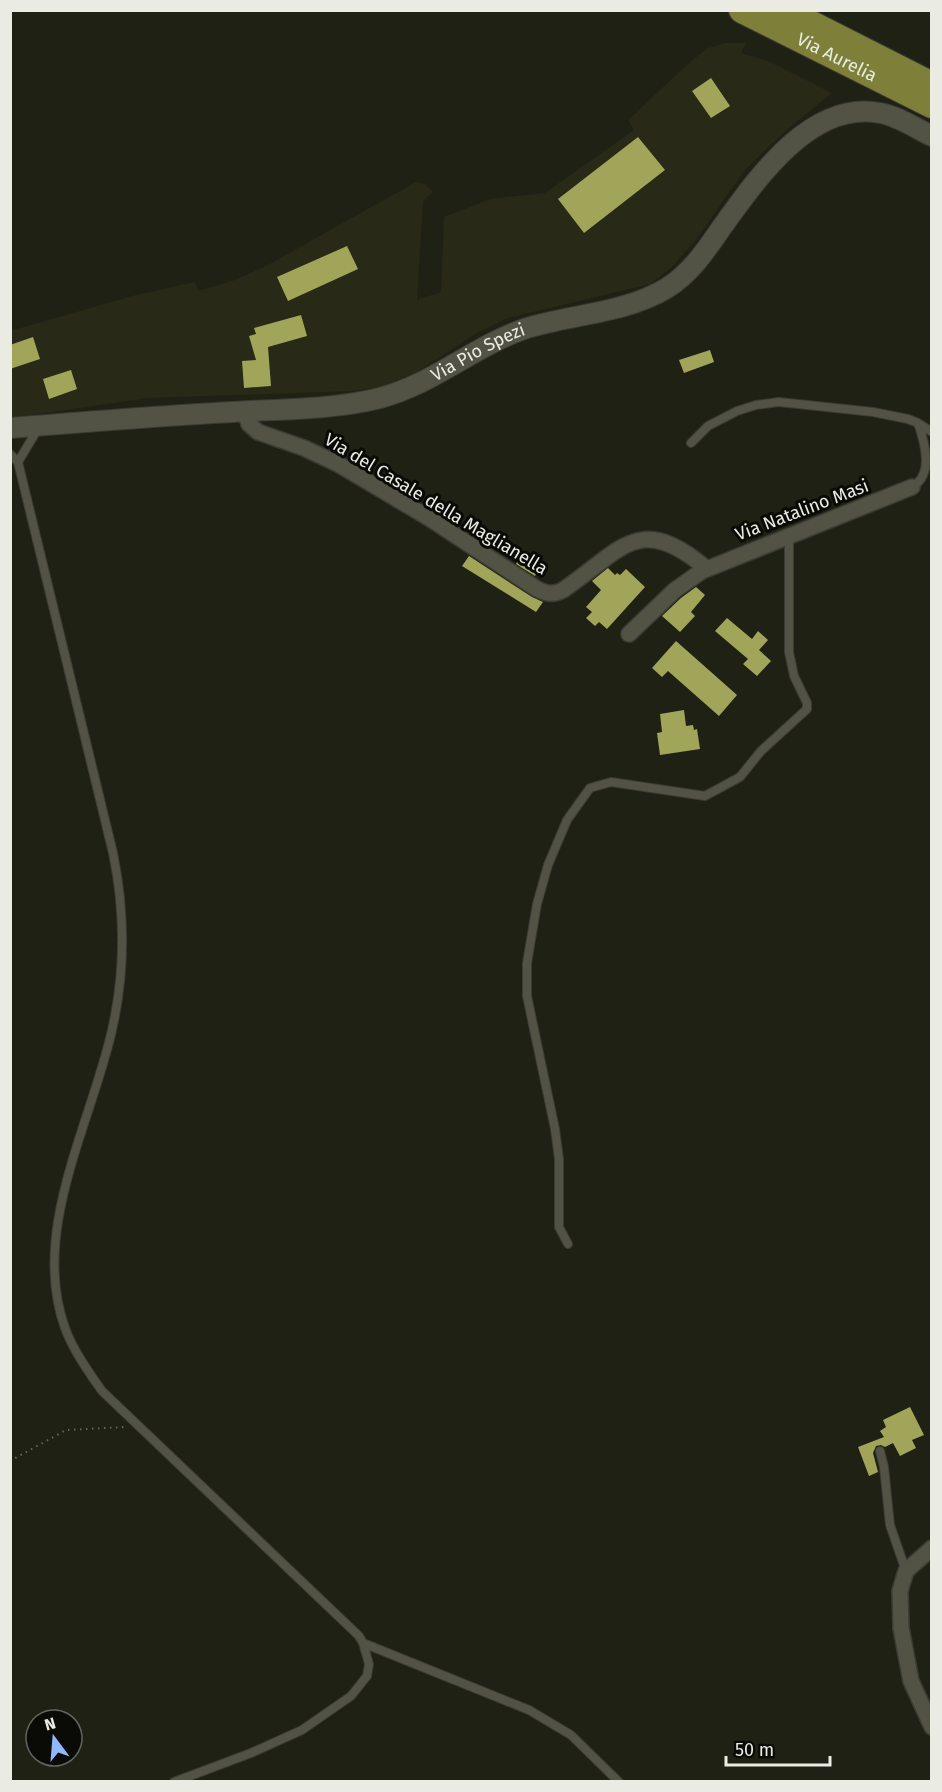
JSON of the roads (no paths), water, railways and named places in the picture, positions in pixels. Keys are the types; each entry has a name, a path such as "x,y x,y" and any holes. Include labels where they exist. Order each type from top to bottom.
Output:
{"highway":[{"name":"Via Aurelia","path":"742,10 932,105"},
{"name":"Via Aurelia","path":"784,10 932,85"},
{"path":"828,33 932,74"}],"street":[{"name":"Via Aurelia","path":"870,111 892,116 932,136"},
{"name":"Via Pio Spezi","path":"10,428 332,406 382,397 428,380 473,352 510,334 550,322 618,307 657,294 676,282 691,268 759,178 792,143 823,122 853,112 870,111"},
{"name":"Via del Casale della Maglianella","path":"245,411 249,424 258,432 304,448 338,464 429,518 537,589 552,594 563,590 622,547 641,539 658,539 668,542 707,569"},
{"name":"Via Natalino Masi","path":"629,634 675,590 707,569 912,487"},
{"path":"932,1548 906,1571 900,1591 901,1628 910,1681 932,1727"}],"lane":[{"path":"691,443 708,426 738,411 779,402 908,418 932,432"},
{"path":"912,487 923,478 926,467 918,423"},
{"path":"18,462 40,426"},
{"path":"10,454 18,462 113,854 122,922 120,988 112,1029 100,1079 70,1171 57,1229 55,1286 59,1307 66,1330 81,1360 102,1390 138,1427 359,1636 369,1664 367,1676 351,1696 302,1730 251,1753 174,1782"},
{"path":"568,1244 559,1227 559,1159 555,1129 527,996 527,963 537,904 548,865 567,820 590,788 611,782 705,796 740,777 761,752 807,709 804,693 794,676 789,652 789,537"},
{"path":"879,1451 884,1467 890,1526 906,1571"},
{"path":"363,1643 529,1710 571,1736 619,1782"}]}
